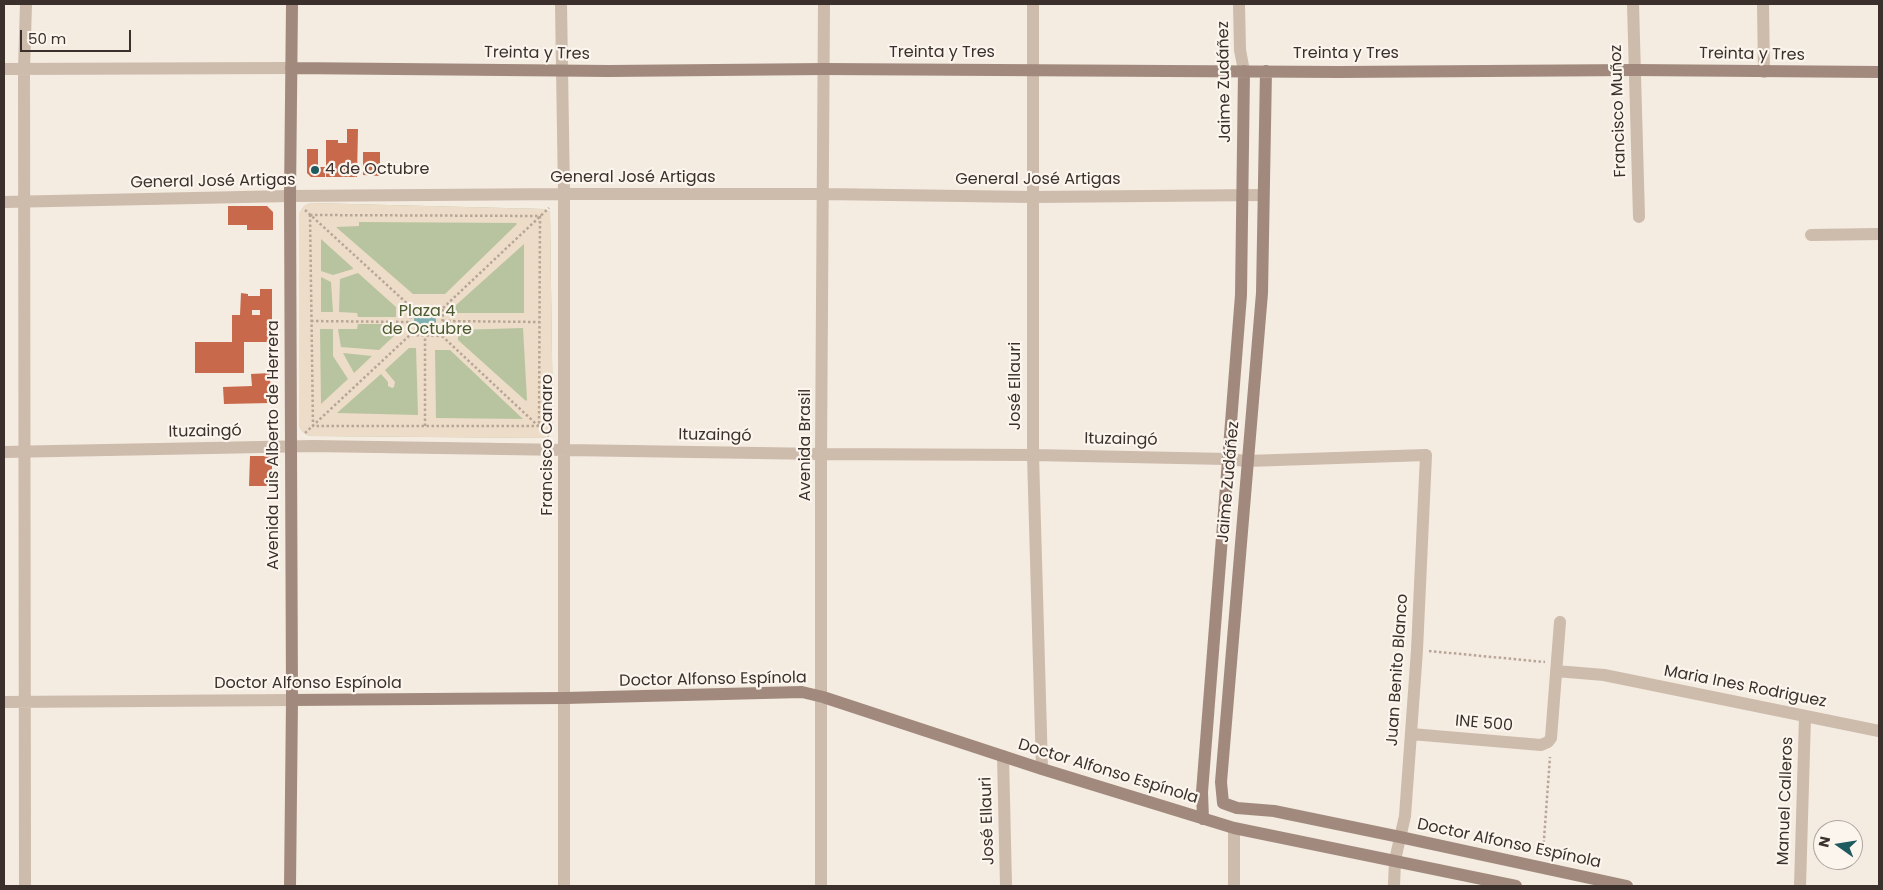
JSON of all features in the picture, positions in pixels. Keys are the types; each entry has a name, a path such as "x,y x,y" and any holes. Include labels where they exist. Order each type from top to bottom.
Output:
{"street":[{"path":"25,886 24,70 26,4"},
{"name":"Avenida Luis Alberto de Herrera","path":"290,886 292,700 290,196 292,4"},
{"name":"Francisco Canaro","path":"561,4 564,194 564,886"},
{"name":"Avenida Brasil","path":"821,886 824,4"},
{"name":"José Ellauri","path":"1033,4 1033,454 1042,769"},
{"name":"Jaime Zudáñez","path":"1203,818 1203,782 1241,295 1244,71 1240,50 1239,4"},
{"name":"Francisco Muñoz","path":"1633,4 1639,218"},
{"path":"1763,4 1764,72"},
{"name":"Treinta y Tres","path":"4,70 291,68 1879,72"},
{"name":"Jaime Zudáñez","path":"1223,803 1221,782 1262,293 1262,195 1266,71"},
{"name":"General José Artigas","path":"4,202 290,196 564,194 824,194 1032,197 1262,195"},
{"path":"1811,235 1879,234"},
{"name":"Ituzaingó","path":"4,452 291,446 821,454 1033,454 1247,461 1426,455"},
{"name":"Juan Benito Blanco","path":"1394,886 1395,860 1405,816 1417,650 1426,455"},
{"path":"1551,738 1560,622"},
{"name":"Maria Ines Rodriguez","path":"1557,667 1879,731"},
{"name":"Doctor Alfonso Espínola","path":"4,702 565,698 802,692 823,696 1042,769 1234,828 1516,886"},
{"name":"Manuel Calleros","path":"1800,886 1805,717"},
{"name":"INE 500","path":"1411,734 1541,745 1548,742 1551,738"},
{"name":"José Ellauri","path":"1003,756 1006,886"},
{"path":"1203,818 1223,803 1237,808 1234,828 1234,886"},
{"name":"Doctor Alfonso Espínola","path":"1237,808 1274,811 1627,886"}],"path":[{"path":"290,196 411,307 443,308 564,194"},
{"path":"310,215 540,216"},
{"path":"310,215 313,426"},
{"path":"539,426 540,216"},
{"path":"291,446 410,335 411,307"},
{"path":"442,336 443,308"},
{"path":"312,321 410,322"},
{"path":"443,321 539,322"},
{"path":"410,335 442,336 564,450"},
{"path":"425,336 425,426"},
{"path":"313,426 539,426"},
{"path":"1417,650 1557,667"},
{"path":"1542,867 1551,738"}],"green space":[{"name":"Plaza 4 de Octubre","path":"311,203 544,209 550,212 553,428 548,437 312,436 302,431 299,425 299,214 304,206"}],"shaded area":[{"path":"311,203 544,209 550,212 553,428 548,437 312,436 302,431 299,425 299,214 304,206","holes":["359,222 517,224 445,294 413,294 336,227 359,226","321,239 353,268 333,275 321,271","524,244 524,313 455,313 455,306","358,273 396,307 396,317 358,317 357,313 339,312 340,279","321,277 331,282 333,312 321,312","358,324 395,324 396,334 379,350 341,347 338,329 357,329","523,328 527,400 458,340 458,330","320,329 333,329 333,356 348,379 321,404","409,348 416,348 418,415 337,413 381,374 388,382 388,386 394,387 395,382 385,370","435,350 450,350 523,419 436,418","343,353 372,356 354,373"]}],"water":[{"path":"425,310 433,313 436,321 433,329 425,332 417,329 414,321 417,313"}],"building":[{"path":"347,129 358,129 357,177 326,177 326,140 338,140 338,143 347,143"},
{"path":"307,149 318,149 318,167 325,167 325,177 311,177 307,173"},
{"path":"363,152 380,152 380,176 363,175"},
{"path":"228,206 267,206 273,212 273,230 247,230 247,225 228,225"},
{"path":"260,289 272,289 272,342 244,342 244,373 195,373 195,342 232,342 232,315 240,315 241,293 248,294 248,296 260,296","holes":["252,310 260,310 260,315 252,315"]},
{"path":"270,373 271,403 224,404 223,387 252,386 251,374"},
{"path":"250,456 272,456 272,486 249,486"}],"place":[{"name":"4 de Octubre","path":"315,170"}]}
